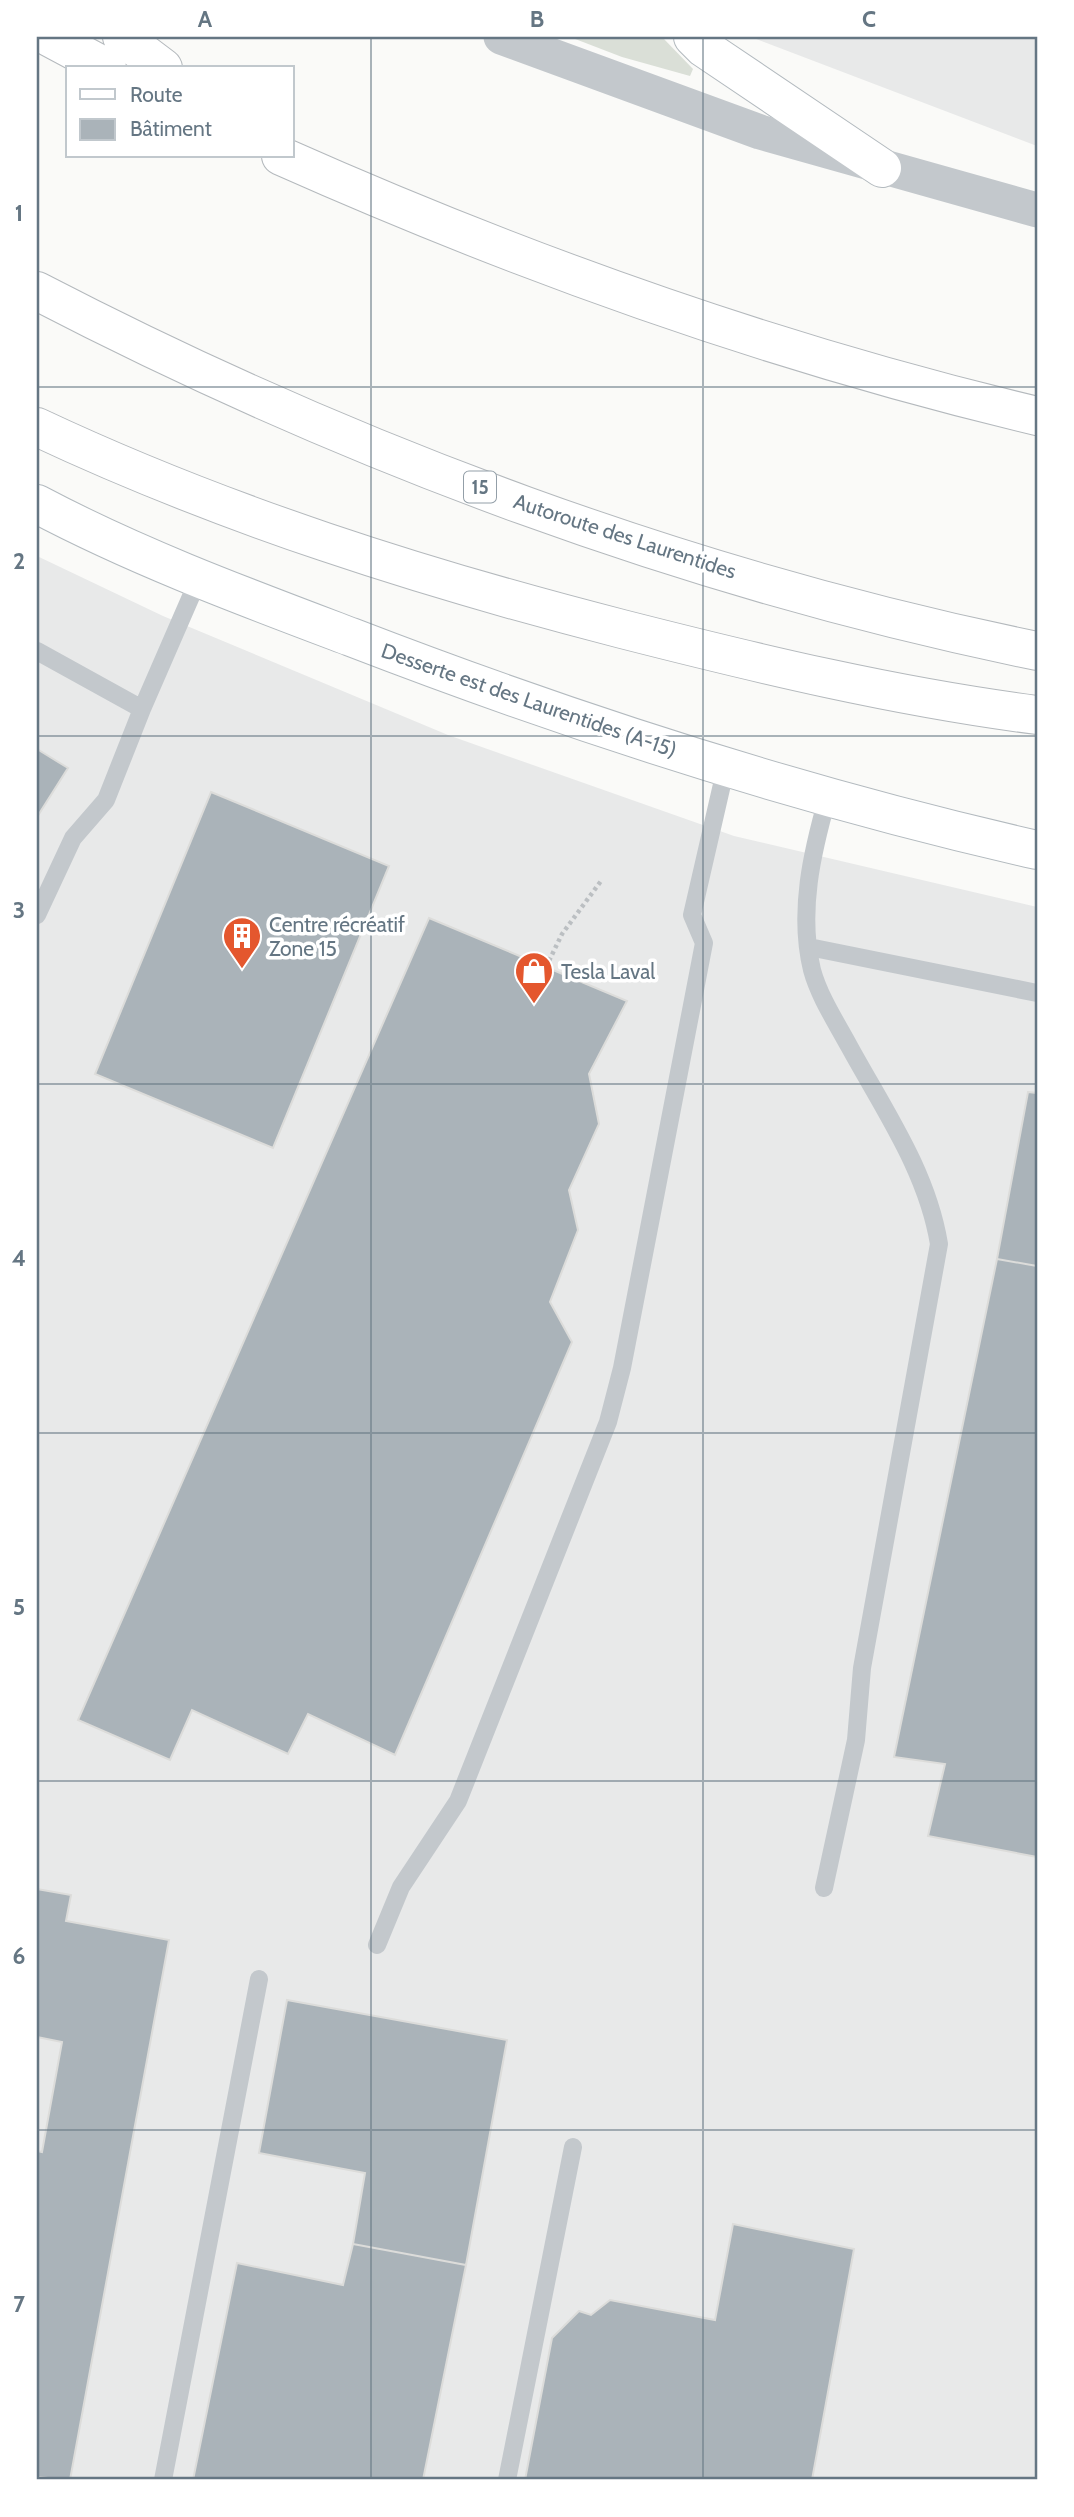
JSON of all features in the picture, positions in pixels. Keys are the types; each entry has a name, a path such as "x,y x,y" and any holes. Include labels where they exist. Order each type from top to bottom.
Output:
{"main road":[{"path":"48,37 103,66"},
{"path":"122,37 160,66"},
{"path":"693,37 704,48 882,169"},
{"path":"286,158 520,257 691,318 881,377 1037,416"},
{"name":"Autoroute des Laurentides","path":"37,291 242,391 499,495 690,559 870,611 1037,650"},
{"path":"37,318 397,455"},
{"path":"37,428 210,500 478,591 760,663 922,696 1037,715"},
{"name":"Desserte est des Laurentides (A-15)","path":"37,504 200,578 478,685 726,767 1037,850"}],"street":[{"path":"501,37 750,129 882,169 1037,210"}],"lane":[{"path":"37,915 74,838 106,800 142,709 200,578"},
{"path":"37,651 142,709"},
{"path":"377,1945 401,1887 458,1801 608,1422 622,1368 704,943 692,915 726,767"},
{"path":"824,1888 856,1740 862,1668 939,1244 923,1181 830,1011 812,971 806,901 814,848 828,796"},
{"path":"809,947 1037,993"},
{"path":"163,2480 259,1979"},
{"path":"507,2480 573,2147"}],"path":[{"path":"545,967 562,934 601,881"}],"shaded area":[{"path":"570,37 662,37 693,69 690,76 622,57"},
{"path":"751,37 1037,37 1037,146"},
{"path":"37,556 163,616 448,735 734,836 1037,907 1037,2480 37,2480"}],"building":[{"path":"37,749 68,768 37,817"},
{"name":"Centre récréatif Zone 15","path":"211,792 389,866 273,1148 95,1074"},
{"path":"429,918 627,1001 589,1074 599,1124 569,1190 578,1230 550,1302 572,1342 395,1755 308,1714 288,1754 192,1710 170,1760 78,1720"},
{"path":"1028,1092 1037,1093 1037,1266 997,1259"},
{"path":"997,1259 1037,1266 1037,1857 928,1836 945,1764 894,1757"},
{"path":"37,1889 71,1895 66,1921 169,1940 70,2480 37,2477 37,2151 42,2152 62,2042 37,2037"},
{"path":"287,2000 507,2040 466,2265 353,2244 365,2173 259,2153"},
{"path":"733,2224 854,2249 812,2480 525,2480 552,2338 579,2311 591,2315 610,2300 715,2320"},
{"path":"353,2244 466,2265 423,2480 193,2480 237,2263 343,2285"}],"place":[{"name":"Centre récréatif Zone 15","path":"242,970"},
{"name":"Tesla Laval","path":"534,1005"}]}
